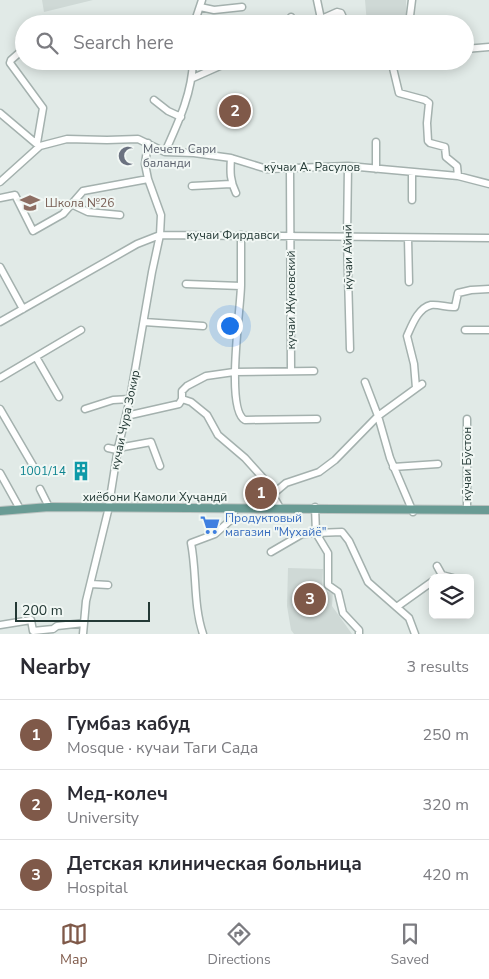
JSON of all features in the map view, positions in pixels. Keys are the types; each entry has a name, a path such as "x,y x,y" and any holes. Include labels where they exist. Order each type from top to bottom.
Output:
{"main road":[{"name":"хиёбони Камоли Хуҷандӣ","path":"0,512 49,507 234,512 315,509"},
{"name":"хиёбони Камоли Хуҷандӣ","path":"0,512 280,508 489,511"},
{"name":"хиёбони Камоли Хуҷандӣ","path":"412,511 467,509 489,511"}],"street":[{"path":"197,15 202,0"},
{"path":"317,0 320,15"},
{"path":"410,15 412,0"},
{"path":"200,7 214,10 242,7"},
{"path":"474,48 489,47"},
{"path":"15,56 10,60 10,63 15,70"},
{"path":"15,70 43,108 38,145"},
{"path":"0,182 38,145 67,139 138,139 165,152 181,116 193,78 193,70"},
{"path":"193,78 211,70"},
{"path":"393,70 398,93 425,100 429,103 428,141 445,147 446,156 457,166 458,176"},
{"path":"154,100 168,111 181,116"},
{"path":"0,113 38,145"},
{"path":"376,142 376,169"},
{"name":"кучаи Чура Зокир","path":"83,634 86,601 108,509 117,449 130,399 160,235 162,216 148,179 145,164 148,143"},
{"name":"кӯчаи А. Расулов","path":"165,152 194,153 231,158 267,169 290,170 348,166 458,176 489,184"},
{"path":"231,158 231,184 236,193"},
{"path":"327,167 331,159"},
{"name":"кӯчаи Айнӣ","path":"348,166 347,238 350,349"},
{"name":"кучаи Жуковский","path":"290,170 292,236 291,370"},
{"path":"412,172 412,200"},
{"path":"0,198 15,195 33,231 63,214 83,191 148,179"},
{"path":"192,186 231,184"},
{"path":"71,204 88,212 120,214"},
{"name":"кучаи Фирдавси","path":"0,322 137,244 160,235 489,238"},
{"path":"240,235 241,286 234,372 236,396 242,418 246,420 316,419"},
{"path":"408,238 409,282"},
{"path":"0,267 23,309"},
{"path":"186,284 241,286"},
{"path":"416,388 414,364 408,336 418,315 432,305 455,307 458,293 489,289"},
{"path":"144,322 203,326"},
{"path":"0,378 81,330"},
{"path":"465,330 489,330"},
{"path":"36,357 59,397"},
{"path":"126,416 178,404 182,398 182,392 197,380 206,376 234,372 314,370"},
{"path":"365,382 378,416 393,467 412,511"},
{"path":"273,494 286,483 319,472 335,460 378,416 422,384"},
{"path":"182,398 191,402 207,415 218,435 245,458 263,478 280,508"},
{"path":"85,409 113,400 130,399"},
{"path":"0,409 35,469"},
{"name":"кӯчаи Бӯстон","path":"467,419 467,509"},
{"path":"108,448 117,449 150,442 160,466"},
{"path":"393,467 438,464"},
{"path":"0,473 20,509"},
{"path":"40,489 49,507"},
{"path":"315,509 316,533 328,553 328,585 338,592 343,613 359,630 359,634"},
{"path":"203,634 197,609 193,571 194,559 191,543 215,534 233,518 234,512"},
{"path":"271,552 302,534 342,532 350,541 368,582 387,601 398,606 409,618 415,634"},
{"path":"437,566 439,574"},
{"path":"91,584 108,585"},
{"path":"398,606 429,584"},
{"path":"0,625 31,620 33,631 53,629 57,626 84,624"}],"shaded area":[{"path":"42,0 93,0 44,12"},
{"path":"365,0 406,0 406,15 366,15"},
{"path":"288,568 323,569 322,591 333,592 332,606 352,634 294,634 291,630 287,606"}],"place":[{"name":"Мед-колеч","path":"235,111"},
{"name":"Мечеть Сари баланди","path":"128,156"},
{"name":"Школа №26","path":"30,203"},
{"name":"1001/14","path":"81,471"},
{"name":"Гумбаз кабуд","path":"261,493"},
{"name":"Продуктовый магазин \"Мухайё\"","path":"210,525"},
{"name":"Детская клиническая больница","path":"310,599"}]}
